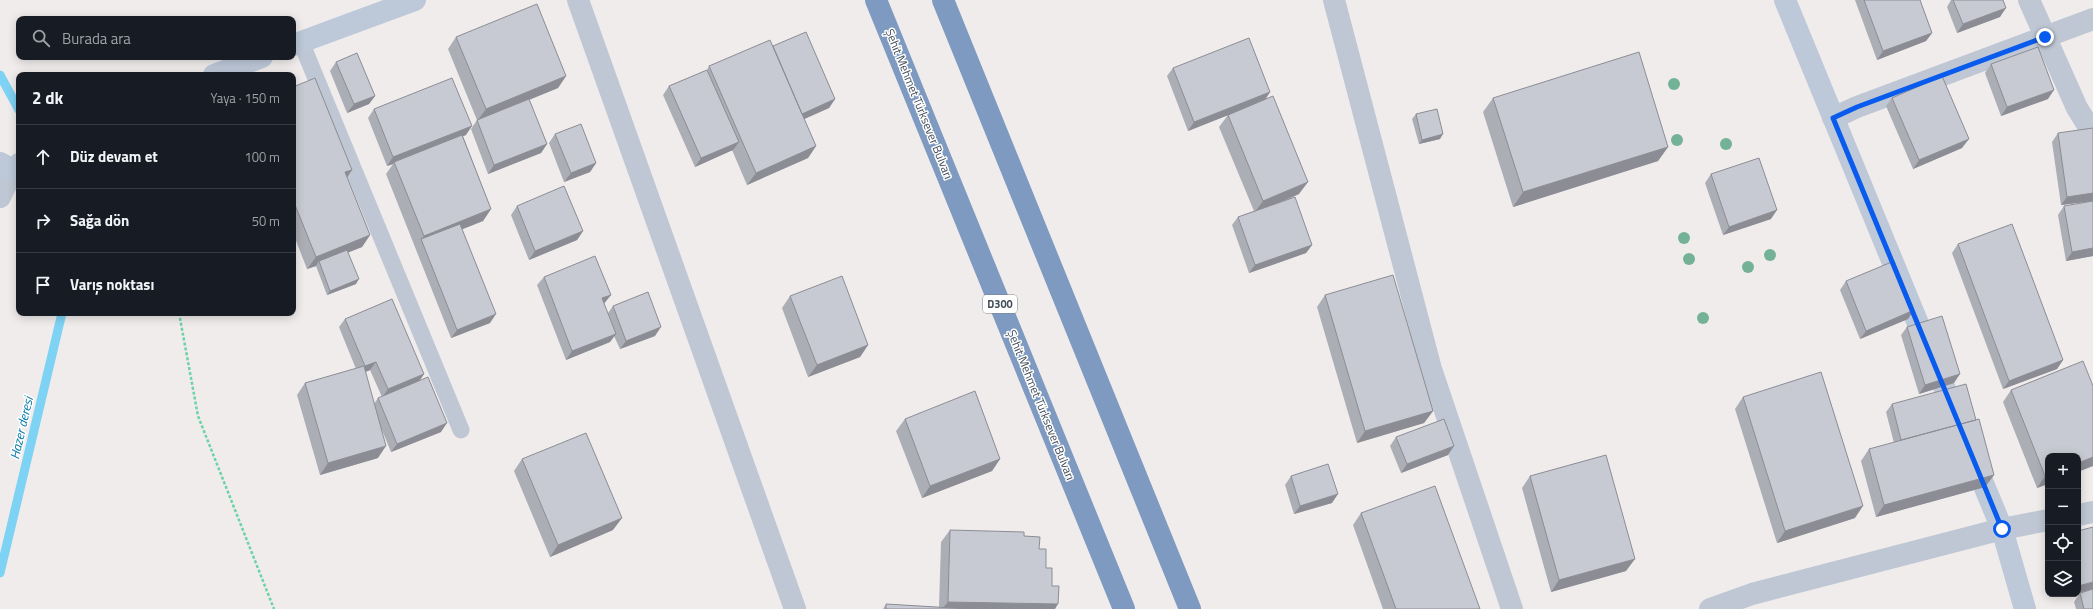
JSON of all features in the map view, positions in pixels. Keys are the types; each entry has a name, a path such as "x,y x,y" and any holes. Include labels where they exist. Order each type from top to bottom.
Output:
{"highway":[{"name":"Şehit Mehmet Türksever Bulvarı","path":"876,0 1124,609"},
{"path":"943,0 1190,609"}],"street":[{"path":"297,44 415,0"},
{"path":"578,0 795,609"},
{"path":"1334,0 1431,369 1512,609"},
{"path":"1785,0 2002,529 2025,609"},
{"path":"2029,0 2077,108 2093,134"},
{"path":"1833,118 1857,107 2093,19"},
{"path":"222,72 254,60"},
{"path":"0,197 11,166"},
{"path":"2081,514 2093,512"},
{"path":"1710,609 1753,602 2002,529 2045,521"}],"lane":[{"path":"297,44 461,430"}],"path":[{"path":"180,316 198,416 274,609"}],"building":[{"path":"1864,0 1920,0 1932,33 1883,51"},
{"path":"1953,0 2003,0 2006,8 1963,24"},
{"path":"537,4 566,76 486,109 456,37"},
{"path":"806,32 835,99 802,114 773,46"},
{"path":"1249,38 1270,92 1194,122 1173,68"},
{"path":"770,40 816,146 756,173 709,66"},
{"path":"2038,47 2054,90 2007,107 1991,64"},
{"path":"1639,52 1668,147 1523,192 1493,98"},
{"path":"357,53 375,96 354,104 336,62"},
{"path":"707,70 739,142 701,158 669,86"},
{"path":"1942,76 1969,139 1919,160 1892,98"},
{"path":"315,78 352,170 345,172 370,235 316,257 296,207 296,86"},
{"path":"452,78 472,126 393,157 374,109"},
{"path":"1273,96 1308,182 1263,201 1228,115"},
{"path":"529,99 547,144 494,165 477,120"},
{"path":"1437,109 1443,134 1422,140 1416,114"},
{"path":"581,124 596,163 571,173 555,134"},
{"path":"2093,128 2093,193 2067,197 2058,133"},
{"path":"462,135 491,209 424,236 394,162"},
{"path":"1759,158 1777,210 1729,227 1711,174"},
{"path":"564,186 583,231 535,251 517,206"},
{"path":"1295,197 1312,245 1255,265 1238,217"},
{"path":"2093,201 2093,248 2072,252 2064,206"},
{"path":"460,224 496,314 457,330 421,239"},
{"path":"2012,224 2063,360 2009,381 1958,244"},
{"path":"347,250 359,279 330,291 319,261"},
{"path":"595,256 611,295 602,298 616,334 572,351 544,277"},
{"path":"1894,261 1914,310 1866,331 1846,281"},
{"path":"1393,275 1433,411 1365,431 1325,295"},
{"path":"842,276 868,345 817,365 790,296"},
{"path":"648,292 661,327 626,341 613,306"},
{"path":"392,299 424,374 388,389 376,362 365,366 345,319"},
{"path":"1942,316 1960,374 1925,385 1907,327"},
{"path":"2083,361 2093,386 2093,457 2081,462 2081,453 2045,453 2045,476 2011,390"},
{"path":"364,366 386,446 328,463 305,383"},
{"path":"1821,372 1863,506 1785,531 1743,397"},
{"path":"428,377 447,423 397,444 378,398"},
{"path":"1966,384 1976,420 1901,440 1892,404"},
{"path":"975,391 1000,459 930,486 905,419"},
{"path":"1444,419 1454,446 1407,464 1396,437"},
{"path":"1979,419 1994,475 1884,505 1869,449"},
{"path":"586,433 622,518 558,545 522,459"},
{"path":"1606,455 1635,559 1559,580 1530,476"},
{"path":"1328,464 1338,494 1300,506 1291,476"},
{"path":"1435,486 1480,609 1396,609 1361,513"},
{"path":"2093,527 2093,582 2081,585 2081,561 2081,530"},
{"path":"950,530 1024,532 1024,536 1040,537 1039,549 1046,549 1046,568 1052,568 1052,586 1059,586 1058,604 948,602"},
{"path":"2093,589 2093,609 2084,609 2081,593"},
{"path":"886,604 969,609 886,609"}],"waterway":[{"name":"Hazer deresi","path":"0,75 16,104"},
{"name":"Hazer deresi","path":"0,573 61,316"}],"route":[{"path":"2002,529 1833,118 1857,107 2045,37"}]}
